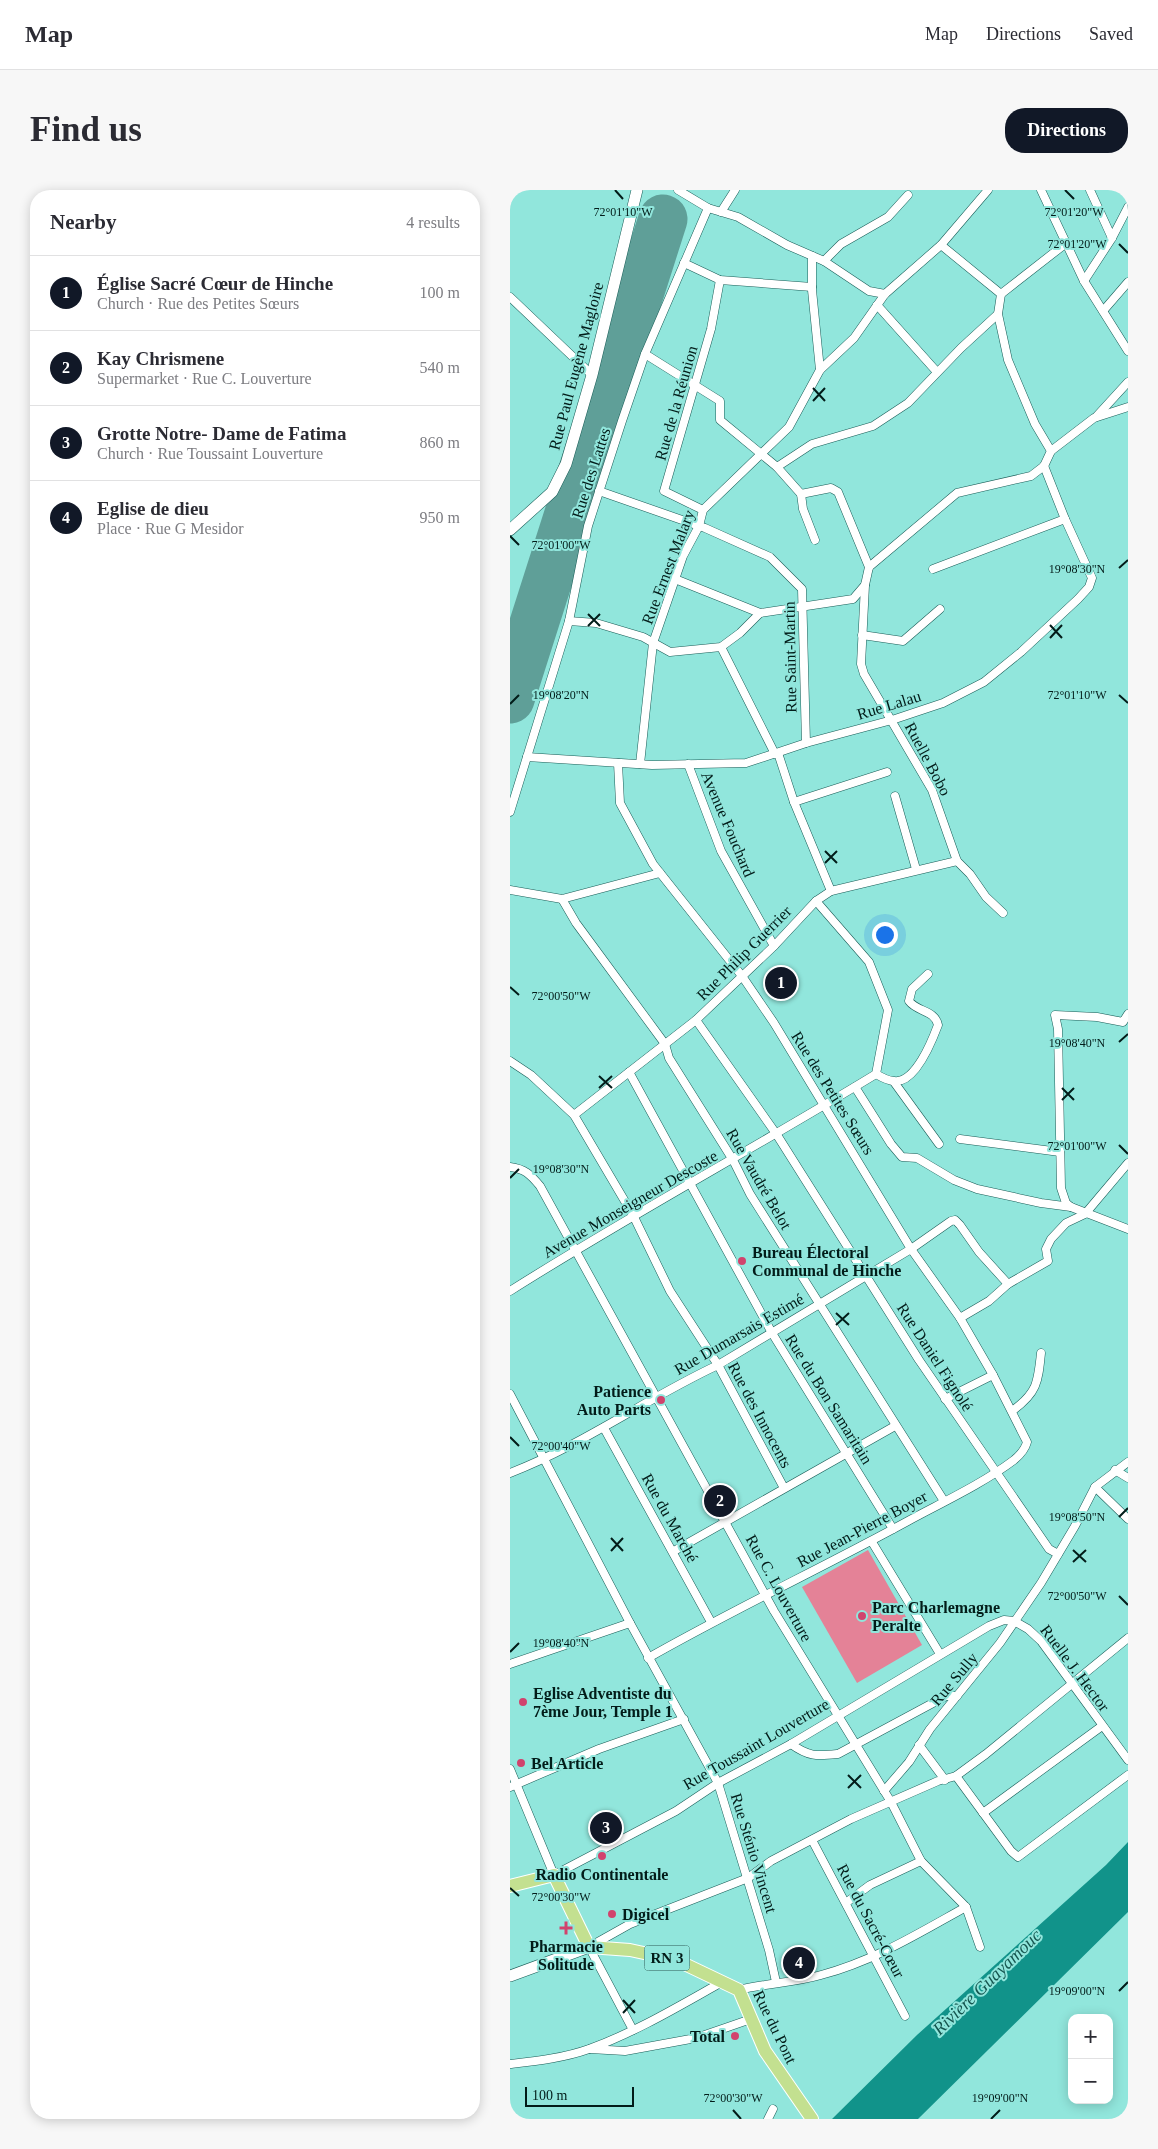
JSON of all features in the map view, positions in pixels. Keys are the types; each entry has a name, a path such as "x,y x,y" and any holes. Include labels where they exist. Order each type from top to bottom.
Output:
{"main road":[{"name":"Rue Paul Eugène Magloire","path":"510,530 552,492 566,464 592,375 637,190"},
{"name":"Rue Toussaint Louverture","path":"510,1886 554,1875"},
{"path":"510,1976 589,1947 554,1875"},
{"name":"Rue du Pont","path":"589,1947 630,1950 676,1960 739,1990 765,2051 803,2109 812,2119"}],"street":[{"path":"678,190 708,208 738,217 787,245 824,260 869,291 885,294"},
{"path":"721,212 735,190"},
{"name":"Rue Ernest Malary","path":"640,764 654,643 675,579 703,510 788,427 820,370 854,338 885,294 941,245 988,190"},
{"path":"1041,190 1084,281 1128,351"},
{"path":"1090,190 1112,238"},
{"path":"824,260 842,244 888,217 908,195"},
{"path":"1084,281 1112,238 1128,207"},
{"name":"Rue des Lattes","path":"510,812 569,620 588,526 599,491 645,354 708,208"},
{"path":"1051,451 1016,383 1008,360 998,314 1001,294 1065,244"},
{"path":"941,245 1001,294"},
{"path":"812,256 812,287 820,370"},
{"path":"684,263 720,280 812,287"},
{"name":"Rue de la Réunion","path":"703,510 664,492 712,329 720,280"},
{"path":"1103,311 1128,282"},
{"path":"510,297 592,375"},
{"path":"877,305 938,372"},
{"path":"777,467 812,444 873,426 908,403 998,314"},
{"path":"645,354 720,401 720,420 777,467 801,494 805,516 815,540"},
{"path":"801,494 831,488 838,492 869,567 957,493 1030,476 1044,466 1051,451 1094,418 1128,382"},
{"path":"1094,418 1128,407"},
{"name":"Rue Lalau","path":"527,757 640,764 746,763 806,743 892,720 943,703 984,682 1021,652 1089,587 1092,578 1065,519 1044,466"},
{"name":"Rue Saint-Martin","path":"599,491 698,526 770,557 802,589 806,743"},
{"path":"934,569 1065,519"},
{"name":"Ruelle Bobo","path":"869,567 864,585 862,635 864,674 932,790 957,861"},
{"path":"675,579 760,613 853,599 864,585"},
{"path":"862,635 903,641 940,609"},
{"path":"569,620 596,623 643,637 670,652 722,646 740,633 760,613"},
{"path":"722,646 776,753 831,891"},
{"name":"Rue des Petites Sœurs","path":"618,763 620,803 653,864 742,976 826,1106 911,1249 960,1318 993,1375 1027,1442"},
{"name":"Avenue Fouchard","path":"688,764 721,850 774,946"},
{"path":"794,802 887,772"},
{"path":"895,796 916,869"},
{"path":"957,861 970,874 986,898 1003,913"},
{"name":"Rue Philip Guerrier","path":"574,1115 696,1020 774,946 816,901 831,891 916,869 957,861"},
{"path":"510,890 562,899 660,873"},
{"name":"Rue Vaudré Belot","path":"562,899 576,924 665,1044 669,1058 733,1160 750,1194 818,1305 944,1501"},
{"path":"816,901 869,962 888,1010 876,1074 894,1082 939,1144"},
{"path":"894,1082 904,1080 912,1075 938,1024 932,1014 913,1006 910,1001 912,989 928,974"},
{"path":"1128,1014 1125,1025 1097,1017 1055,1015 1058,1029 1061,1188 1066,1203 1085,1214 1128,1229"},
{"name":"Rue Daniel Fignolé","path":"696,1020 777,1135 945,1399 994,1472 1049,1549 1058,1554"},
{"name":"Rue des Innocents","path":"510,1061 530,1074 574,1115 633,1215 670,1291 718,1365 784,1488"},
{"name":"Rue du Bon Samaritain","path":"628,1072 772,1333 893,1529"},
{"name":"Avenue Monseigneur Descoste","path":"510,1291 633,1215 777,1135 876,1074"},
{"path":"855,1087 902,1158 917,1158 948,1176 977,1188 1041,1203 1071,1207"},
{"path":"960,1140 1060,1152"},
{"path":"960,1318 989,1301 1008,1284 1046,1263 1049,1257 1047,1245 1066,1223 1085,1214 1128,1163"},
{"name":"Rue C. Louverture","path":"510,1167 522,1168 540,1186 765,1595 891,1802 921,1861 966,1907 980,1947"},
{"name":"Rue Dumarsais Estimé","path":"510,1473 604,1428 685,1380 718,1365 911,1249 951,1221 955,1220 960,1225 979,1252 1008,1284"},
{"path":"1012,1411 1031,1396 1037,1384 1041,1354"},
{"path":"945,1399 993,1375"},
{"name":"Rue Sténio Vincent","path":"510,1394 648,1658 718,1782 748,1878 776,1982"},
{"path":"674,1551 895,1426"},
{"name":"Rue du Marché","path":"604,1428 712,1622"},
{"name":"Rue Jean-Pierre Boyer","path":"648,1658 712,1622 872,1542 944,1501 994,1472 1022,1453 1027,1442"},
{"name":"Rue Sully","path":"884,1791 909,1762 919,1745 957,1696 988,1661 1041,1583 1075,1526 1095,1487 1128,1462"},
{"path":"1115,1470 1128,1478"},
{"path":"1095,1487 1128,1519"},
{"path":"872,1542 940,1654"},
{"name":"Rue Toussaint Louverture","path":"554,1875 676,1810 718,1782 791,1744 989,1626 1004,1620 1014,1621"},
{"name":"Ruelle J. Hector","path":"1014,1621 1028,1629 1041,1641 1128,1760"},
{"path":"510,1664 630,1624"},
{"path":"633,2030 589,1947 630,1924 748,1878 771,1861 850,1819 938,1781 956,1776 1128,1638"},
{"path":"791,1744 804,1754 820,1756 838,1754 946,1696 957,1696"},
{"path":"513,1786 599,1749 684,1719"},
{"path":"983,1813 1102,1726"},
{"path":"919,1745 945,1780"},
{"path":"510,1769 513,1786 554,1875"},
{"path":"956,1776 1014,1855 1024,1854 1128,1775"},
{"name":"Rue du Sacré-Cœur","path":"812,1840 905,2016"},
{"path":"846,1902 870,1886 921,1861"},
{"path":"739,1990 776,1982 794,1982 821,1976 874,1958 966,1907"},
{"path":"510,2064 541,2060 588,2049 633,2030 722,1982"},
{"path":"588,2049 625,2051 662,2042 696,2038 751,2019"},
{"path":"768,2119 773,2109"}],"shaded area":[{"name":"Parc Charlemagne Peralte","path":"868,1550 922,1645 857,1683 802,1587"}],"water":[{"name":"Rivière Guayamouc","path":"1128,1842 1128,1912 918,2119 832,2119 917,2035 1106,1865"}],"runway":[{"path":"510,699 663,219"}],"place":[{"name":"Église Sacré Cœur de Hinche","path":"781,983"},
{"name":"Bureau Électoral Communal de Hinche","path":"742,1261"},
{"name":"Patience Auto Parts","path":"661,1400"},
{"name":"Kay Chrismene","path":"720,1501"},
{"name":"Parc Charlemagne Peralte","path":"862,1616"},
{"name":"Eglise Adventiste du 7ème Jour, Temple 1","path":"523,1702"},
{"name":"Bel Article","path":"521,1763"},
{"name":"Grotte Notre- Dame de Fatima","path":"606,1828"},
{"name":"Radio Continentale","path":"602,1856"},
{"name":"Digicel","path":"612,1914"},
{"name":"Pharmacie Solitude","path":"566,1928"},
{"name":"Eglise de dieu","path":"799,1963"},
{"name":"Total","path":"735,2036"}]}
